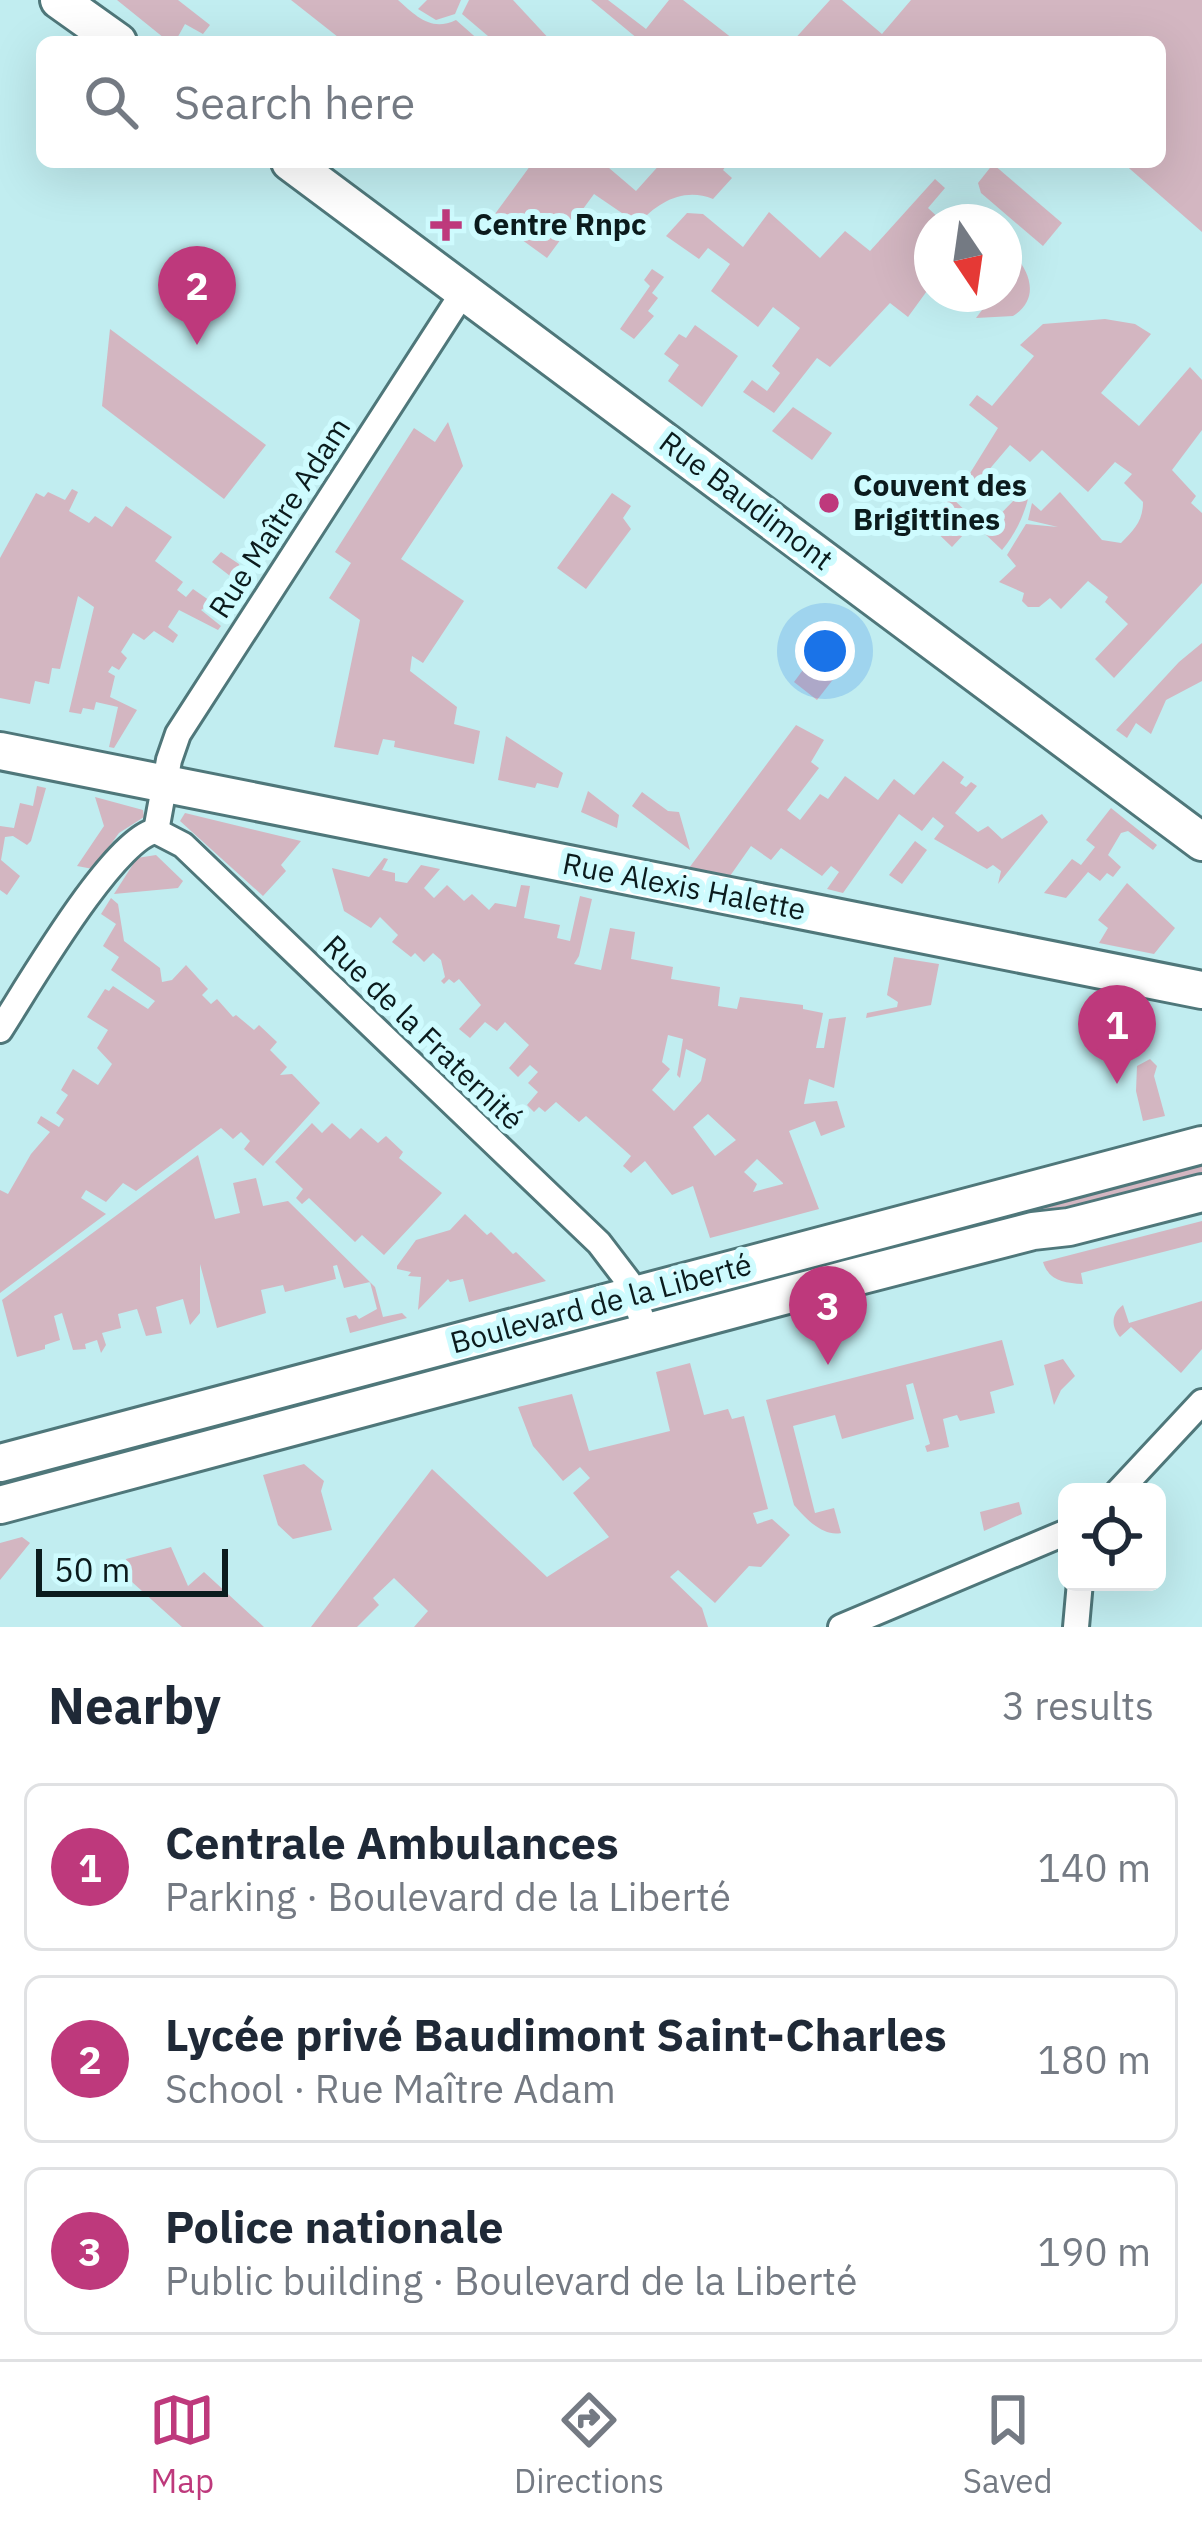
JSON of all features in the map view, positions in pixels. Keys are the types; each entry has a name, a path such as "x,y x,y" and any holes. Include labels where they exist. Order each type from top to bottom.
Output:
{"main road":[{"path":"59,0 110,36"},
{"name":"Rue Baudimont","path":"298,168 1202,842"},
{"name":"Rue Alexis Halette","path":"0,752 1202,990"},
{"name":"Boulevard de la Liberté","path":"0,1463 1202,1144"},
{"name":"Boulevard de la Liberté","path":"0,1505 1034,1231 1069,1227 1202,1193"}],"street":[{"name":"Rue Maître Adam","path":"156,831 178,734 464,291"},
{"path":"0,1030 82,903 130,845 156,831"},
{"name":"Rue de la Fraternité","path":"156,831 183,845 599,1243 620,1267 634,1294 646,1334"},
{"path":"1126,1483 1202,1402"},
{"path":"841,1627 1058,1536"},
{"path":"1076,1627 1079,1591"}],"shaded area":[{"path":"117,0 178,0 210,25 203,34 185,24 178,36 162,36"},
{"path":"291,0 398,0 418,17 439,24 456,20 474,36 337,36"},
{"path":"427,0 461,0 455,14 436,20 418,9"},
{"path":"469,0 513,0 546,36 488,36 462,14"},
{"path":"591,0 608,0 646,29 669,0 683,0 729,36 634,36"},
{"path":"830,0 842,0 882,34 911,0 1202,0 1202,232 1129,168 1166,168 1166,36 797,36"},
{"path":"529,168 609,168 636,191 657,168 724,168 732,178 713,199 692,195 672,199 638,224 594,194 547,258 492,218"},
{"path":"990,168 998,168 1062,223 1043,246 1022,228 1022,204 994,204 981,193 978,183"},
{"path":"935,179 945,188 931,204 914,204 914,309 908,317 890,303 830,367 817,358 774,413 743,392 752,380 767,391 780,373 772,366 800,328 773,307 758,327 711,291 730,264 708,248 699,259 666,236 687,213 703,214 743,247 769,212 820,258 845,231 870,251"},
{"path":"1022,265 1029,282 1028,300 1022,308"},
{"path":"652,269 664,277 652,293 658,298 648,311 654,316 634,339 620,329 650,286 644,280"},
{"path":"980,312 1018,312 1013,316 976,318"},
{"path":"1105,319 1135,324 1151,334 1101,393 1139,426 1190,367 1202,380 1202,430 1172,470 1196,496 1191,503 1202,513 1202,583 1114,678 1095,659 1128,624 1105,602 1108,597 1088,581 1061,609 1050,598 1039,607 1028,607 1022,601 1024,593 999,582 1016,566 1007,555 1026,524 1058,527 1028,520 1032,503 1041,511 1060,492 1102,540 1121,543 1137,525 1143,509 1143,502 1124,483 1132,474 1115,462 1088,492 1042,450 1030,462 1010,445 976,485 967,478 998,428 969,405 977,395 992,406 1034,356 1020,345 1043,324"},
{"path":"695,325 738,356 702,407 668,381 679,365 664,354 679,334 686,338"},
{"path":"110,329 266,445 224,499 102,406"},
{"path":"793,407 832,433 812,460 772,431"},
{"path":"448,422 463,466 401,559 464,601 423,663 412,656 410,671 457,707 454,724 480,731 474,764 394,747 395,741 383,739 378,755 334,747 360,620 329,598 351,563 335,552 414,428 435,442"},
{"path":"72,489 78,492 69,511 89,523 95,516 112,527 126,506 172,537 155,561 183,582 177,590 186,597 193,589 216,605 234,579 212,562 221,552 239,564 244,589 224,621 201,610 221,626 218,630 179,610 168,627 178,635 173,643 154,631 144,640 133,633 121,652 127,658 119,670 112,666 108,672 115,676 110,697 137,710 114,748 109,747 118,707 96,702 94,710 69,712 94,607 78,596 60,669 52,668 49,684 35,681 30,704 0,698 0,558 36,493 44,497 48,492 65,500"},
{"path":"612,493 631,506 623,518 631,529 586,589 557,568"},
{"path":"950,496 976,521 952,547 926,522"},
{"path":"1017,497 1028,499 1002,550 983,532"},
{"path":"1202,643 1202,681 1166,700 1151,734 1136,723 1127,738 1116,730 1179,662"},
{"path":"824,653 842,668 817,700 794,682 811,659 816,663"},
{"path":"796,725 824,740 811,762 819,768 787,810 800,820 820,794 828,799 845,776 878,800 894,779 914,795 943,761 964,777 960,783 977,786 955,813 978,832 988,826 1002,839 1042,814 1048,822 998,884 1001,871 993,865 987,869 934,839 944,826 933,817 922,831 899,814 843,893 827,889 839,872 831,866 822,876 781,848 771,860 751,846 730,876 689,868"},
{"path":"506,736 563,773 558,788 498,780"},
{"path":"37,786 46,788 31,841 27,845 13,836 5,837 1,860 20,876 7,895 0,890 0,826 14,828 20,803 33,806"},
{"path":"588,791 619,815 617,828 581,812"},
{"path":"642,792 668,811 679,812 690,850 632,806"},
{"path":"95,797 143,810 144,817 119,833 93,869 77,866 104,826"},
{"path":"1111,808 1157,845 1153,850 1128,831 1121,833 1108,855 1121,867 1113,877 1107,873 1100,881 1088,872 1066,898 1044,893 1072,859 1081,865 1095,847 1086,840"},
{"path":"185,813 301,841 281,865 286,871 263,896 180,821"},
{"path":"915,841 927,850 902,884 889,875"},
{"path":"156,855 183,881 178,888 114,894 137,858"},
{"path":"384,858 388,859 382,870 395,873 395,881 407,883 421,865 440,869 424,888 434,898 447,885 464,901 472,894 489,910 495,903 516,907 521,885 530,886 524,918 560,925 557,938 570,941 580,896 592,899 574,964 601,970 610,928 635,932 631,959 673,967 671,979 720,987 718,1006 737,1009 740,997 803,1005 803,1009 823,1013 816,1048 824,1048 829,1019 846,1017 834,1088 809,1079 804,1104 837,1101 845,1127 821,1136 815,1121 789,1131 819,1209 710,1238 693,1186 672,1195 645,1161 631,1173 623,1166 631,1156 586,1116 579,1122 556,1102 545,1112 539,1107 534,1112 527,1105 538,1092 528,1083 538,1072 530,1065 518,1077 509,1068 529,1045 505,1022 497,1031 485,1022 470,1038 459,1029 481,1005 459,979 441,981 445,977 441,960 433,953 424,962 415,953 411,957 392,942 398,935 380,917 371,928 344,911 332,868 369,877","holes":["668,1035 683,1039 680,1078 686,1049 706,1059 701,1081 674,1111 652,1090 670,1069 662,1062","708,1114 736,1140 715,1156 693,1127","757,1159 783,1184 753,1192 757,1184 744,1172"]},
{"path":"1127,883 1175,928 1154,954 1099,943 1108,928 1098,920"},
{"path":"111,898 118,904 124,941 160,968 162,982 172,980 186,965 208,989 202,995 211,1004 217,999 233,1017 254,1030 259,1025 277,1042 270,1050 287,1067 280,1075 292,1074 320,1103 263,1166 244,1149 250,1141 241,1132 233,1139 221,1128 136,1191 123,1183 106,1202 86,1190 81,1198 106,1214 0,1293 0,1190 8,1194 50,1132 37,1123 41,1116 59,1127 64,1119 56,1113 68,1095 61,1090 73,1069 98,1085 112,1064 97,1048 108,1030 87,1017 105,989 113,986 148,1009 155,1001 111,970 119,957 103,946 116,924 101,914"},
{"path":"894,957 939,964 931,1005 866,1018 867,1013 897,1007 898,1002 887,995"},
{"path":"1150,1059 1157,1066 1154,1076 1165,1116 1143,1121 1136,1091 1137,1066"},
{"path":"312,1123 322,1133 332,1123 350,1139 361,1128 378,1143 386,1136 403,1152 399,1158 442,1193 384,1255 362,1235 355,1242 309,1198 302,1204 296,1198 303,1189 275,1162"},
{"path":"1202,1154 1202,1172 873,1260 869,1243"},
{"path":"198,1155 215,1219 240,1213 233,1183 256,1178 263,1206 288,1201 370,1282 344,1288 337,1265 333,1266 336,1279 285,1292 283,1285 261,1290 266,1313 217,1328 200,1264 200,1313 190,1325 183,1299 156,1307 162,1333 146,1336 137,1309 118,1314 121,1328 102,1333 106,1345 101,1353 97,1340 85,1344 86,1349 73,1350 62,1313 54,1316 60,1340 17,1357 2,1300"},
{"path":"465,1214 546,1281 469,1302 463,1279 448,1279 418,1310 421,1277 408,1276 411,1272 397,1266 416,1240 450,1230"},
{"path":"1202,1221 1202,1242 1081,1273 1083,1284 1058,1280 1043,1262"},
{"path":"848,1249 854,1266 664,1316 657,1311 657,1304"},
{"path":"370,1282 383,1317 402,1313 407,1318 350,1333 346,1318 356,1315 359,1319 377,1309"},
{"path":"1202,1301 1202,1349 1181,1373 1131,1327 1120,1337 1115,1329 1114,1316 1123,1305 1129,1323"},
{"path":"624,1315 624,1322 0,1494 0,1477"},
{"path":"1002,1340 1014,1385 990,1392 995,1413 960,1421 957,1415 943,1419 949,1447 927,1452 925,1446 930,1444 913,1383 906,1385 914,1419 842,1439 835,1415 793,1426 815,1513 834,1508 841,1533 821,1529 794,1505 766,1400"},
{"path":"1063,1359 1075,1376 1054,1405 1044,1365"},
{"path":"690,1363 704,1415 728,1409 732,1419 744,1416 768,1509 753,1513 757,1524 772,1519 790,1535 761,1567 749,1566 715,1603 678,1570 670,1577 702,1608 708,1627 414,1627 428,1611 394,1578 373,1598 379,1605 357,1627 311,1627 432,1469 547,1577 609,1537 573,1493 590,1478 580,1467 563,1481 533,1446 518,1407 572,1394 589,1451 670,1431 656,1372"},
{"path":"304,1464 324,1481 321,1491 332,1530 293,1539 278,1525 263,1475"},
{"path":"1019,1502 1022,1514 984,1531 980,1512"},
{"path":"22,1537 30,1543 0,1580 0,1543"},
{"path":"171,1547 188,1586 204,1572 264,1627 182,1627 132,1582 126,1559"}],"place":[{"name":"Centre Rnpc","path":"446,225"},
{"name":"Lycée privé Baudimont Saint-Charles","path":"197,345"},
{"name":"Couvent des Brigittines","path":"829,503"},
{"name":"Centrale Ambulances","path":"1117,1084"},
{"name":"Police nationale","path":"828,1365"}]}
